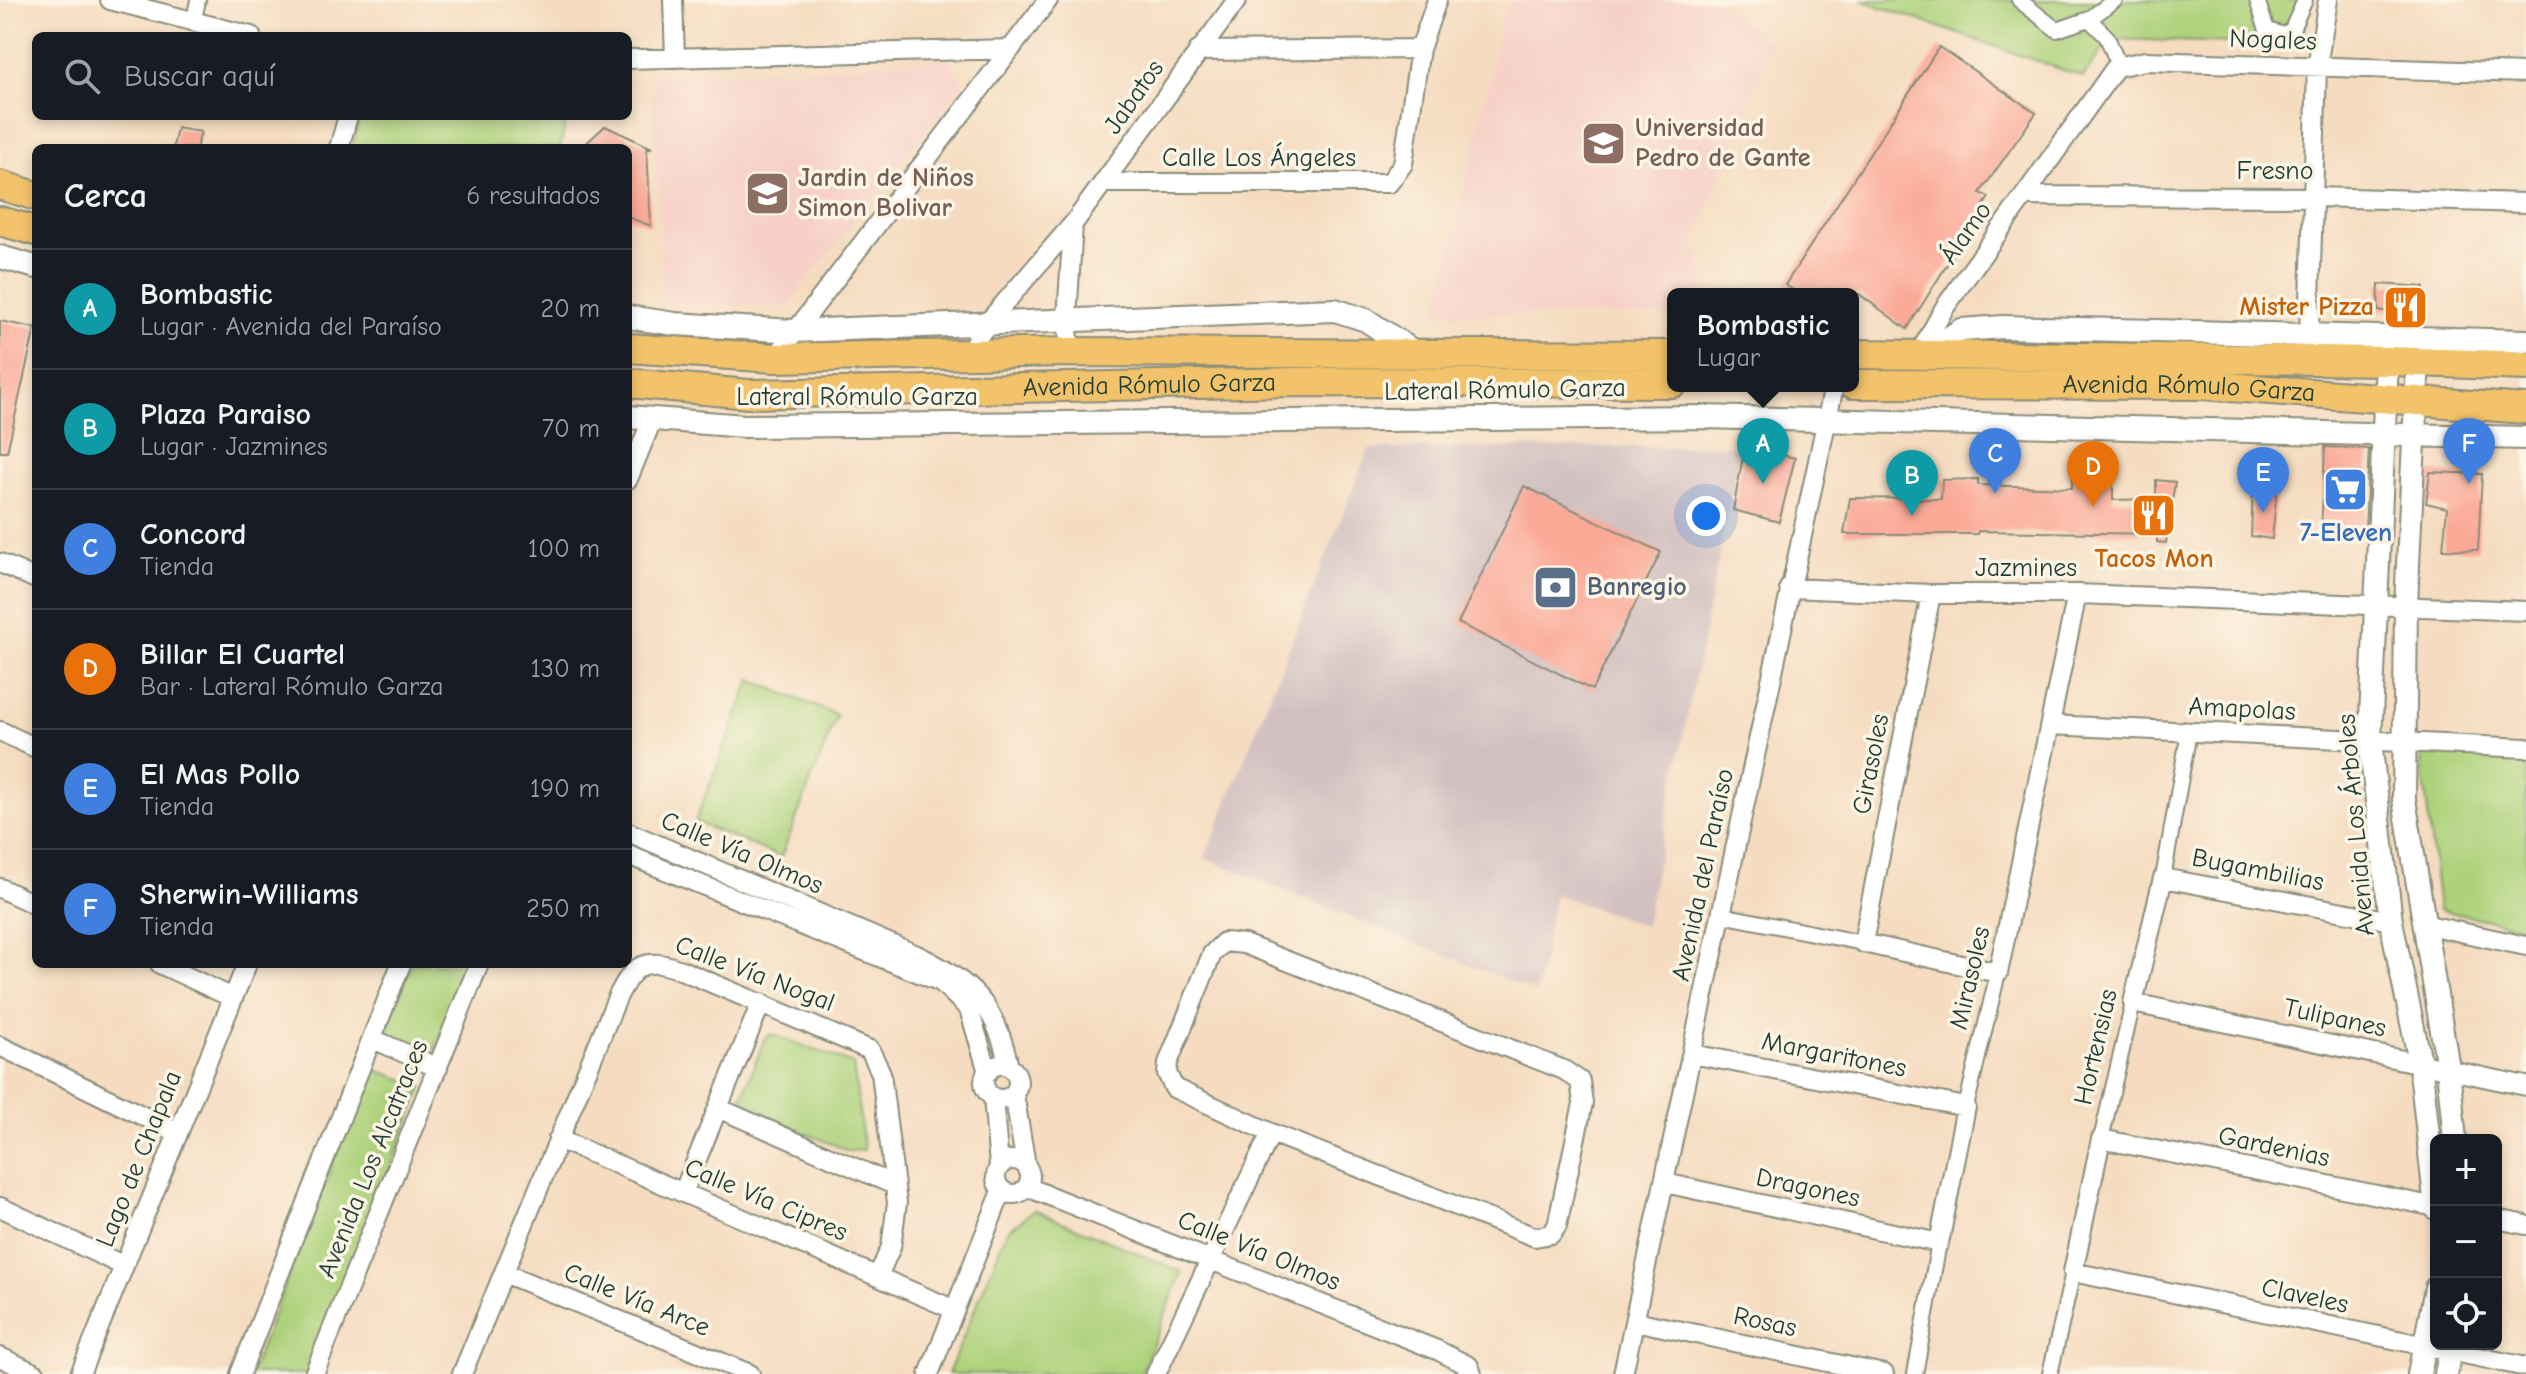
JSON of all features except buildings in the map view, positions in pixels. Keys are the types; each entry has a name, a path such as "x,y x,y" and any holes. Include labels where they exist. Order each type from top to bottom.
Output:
{"main road":[{"path":"0,185 32,195"},
{"path":"0,221 32,230"},
{"name":"Avenida Rómulo Garza","path":"632,348 775,358 1070,352 1667,355"},
{"name":"Avenida Rómulo Garza","path":"1859,354 2388,349 2419,350 2526,366"},
{"name":"Avenida Rómulo Garza","path":"632,383 748,394 1294,382 1667,383"},
{"name":"Avenida Rómulo Garza","path":"1859,384 2169,384 2526,409"}],"street":[{"path":"110,0 237,32"},
{"path":"194,20 198,0"},
{"path":"673,0 675,58"},
{"path":"775,358 1048,0"},
{"name":"Jabatos","path":"967,354 989,321 1073,224 1237,0"},
{"path":"1198,51 1420,49 1437,0"},
{"path":"2019,0 2057,30 2089,19 2115,0"},
{"path":"2257,0 2267,30 2284,35 2292,29 2305,0"},
{"path":"2309,334 2317,67 2328,0"},
{"path":"2089,19 2107,37 2119,66"},
{"path":"632,59 1011,49"},
{"name":"Calle Los Ángeles","path":"1104,183 1382,185 1396,177 1403,164 1420,49"},
{"name":"Nogales","path":"2119,66 2145,61 2526,73"},
{"name":"Álamo","path":"1922,354 1934,324 2059,145 2119,66"},
{"path":"340,144 347,120"},
{"name":"Fresno","path":"2024,196 2314,197 2526,203"},
{"path":"1070,352 1067,318 1073,224"},
{"path":"0,257 32,266"},
{"name":"Lateral Rómulo Garza","path":"632,318 675,324 794,331 989,321 1335,310 1366,320 1419,355"},
{"path":"1922,354 1961,330 1981,328 2309,334 2388,349"},
{"path":"2419,350 2526,341"},
{"name":"Avenida Los Árboles","path":"2388,349 2370,741 2391,921 2420,1062 2436,1206"},
{"name":"Avenida Los Árboles","path":"2419,350 2406,605 2404,799 2448,1068 2454,1134"},
{"name":"Avenida del Paraíso","path":"1623,1374 1833,392"},
{"name":"Lateral Rómulo Garza","path":"632,418 745,426 1828,418 2526,438"},
{"path":"632,469 652,420"},
{"path":"0,563 32,577"},
{"name":"Jazmines","path":"1789,588 1931,594 2077,594 2526,611"},
{"name":"Girasoles","path":"1863,943 1931,594"},
{"name":"Mirasoles","path":"1915,1374 1966,1107 1998,973 2077,594"},
{"name":"Amapolas","path":"2051,725 2526,748"},
{"path":"0,731 32,746"},
{"name":"Hortensias","path":"2050,1374 2101,1139 2163,878 2189,732"},
{"name":"Calle Vía Olmos","path":"632,834 917,955 958,976 991,1014 1009,1067"},
{"name":"Calle Vía Olmos","path":"632,857 941,982 969,1009 988,1072"},
{"name":"Bugambilias","path":"2163,878 2391,921"},
{"path":"0,888 32,903"},
{"path":"1722,915 1998,973"},
{"path":"2423,924 2526,946"},
{"path":"1224,942 1244,944 1564,1070 1580,1081 1583,1093 1557,1226 1551,1234 1541,1237 1271,1133 1181,1093 1169,1082 1167,1073 1212,954 1224,942"},
{"name":"Calle Vía Nogal","path":"462,1374 617,998 634,969 647,963 667,965 870,1050 881,1073 897,1223 878,1276"},
{"path":"169,968 233,998"},
{"name":"Lago de Chapala","path":"80,1374 245,968"},
{"name":"Avenida Los Alcatraces","path":"240,1374 400,968"},
{"name":"Avenida Los Alcatraces","path":"314,1374 477,968"},
{"path":"683,1193 761,1003"},
{"name":"Tulipanes","path":"2133,1003 2526,1086"},
{"path":"373,1039 438,1068"},
{"path":"0,1046 178,1133"},
{"name":"Margaritones","path":"1692,1054 1966,1107"},
{"path":"998,1066 1009,1067 1019,1083 1014,1094 1031,1180 1027,1187 1013,1195 1002,1191 995,1179 999,1166 993,1097 986,1089 988,1072 998,1066"},
{"path":"993,1097 1004,1099 1014,1094"},
{"path":"718,1108 892,1184"},
{"path":"1156,1374 1271,1133"},
{"name":"Calle Vía Cipres","path":"558,1139 955,1310"},
{"name":"Gardenias","path":"2101,1139 2431,1206"},
{"path":"999,1166 1013,1159 1026,1165"},
{"name":"Dragones","path":"1665,1183 1939,1243"},
{"name":"Calle Vía Olmos","path":"1027,1187 1209,1259 1470,1370"},
{"path":"929,1374 1002,1191"},
{"path":"0,1207 124,1266"},
{"path":"2502,1220 2526,1225"},
{"name":"Claveles","path":"2073,1272 2425,1348 2450,1357 2526,1367"},
{"name":"Calle Vía Arce","path":"504,1273 750,1374"},
{"name":"Rosas","path":"1635,1321 1884,1374"},
{"path":"2419,1374 2430,1321"},
{"path":"0,1357 36,1374"}],"shaded area":[{"name":"Universidad Pedro de Gante","path":"1514,0 1717,0 1772,45 1695,241 1708,288 1667,288 1667,315 1436,314 1503,15"},
{"name":"Jardin de Niños Simon Bolivar","path":"949,60 963,83 786,307 665,303 651,77"},
{"path":"1741,446 1645,926 1555,894 1536,992 1205,858 1369,449"}],"green space":[{"path":"1861,0 2306,0 2297,45 2110,39 2083,77"},
{"path":"358,120 566,120 561,144 353,144"},
{"path":"751,680 837,715 781,857 695,822"},
{"path":"2421,752 2526,758 2526,928 2439,910"},
{"path":"410,968 468,968 430,1061 382,1042"},
{"path":"771,1034 853,1064 864,1150 849,1151 744,1108 741,1100 765,1038"},
{"path":"370,1068 423,1086 307,1374 250,1374"},
{"path":"1034,1210 1182,1272 1141,1374 948,1374 1007,1231"}],"place":[{"name":"Universidad Pedro de Gante","path":"1604,143"},
{"name":"Jardin de Niños Simon Bolivar","path":"767,193"},
{"name":"Mister Pizza","path":"2405,307"},
{"name":"Bombastic","path":"1763,484"},
{"name":"Sherwin-Williams","path":"2469,484"},
{"name":"7-Eleven","path":"2346,490"},
{"name":"Concord","path":"1995,494"},
{"name":"Billar El Cuartel","path":"2093,507"},
{"name":"El Mas Pollo","path":"2263,513"},
{"name":"Plaza Paraiso","path":"1912,516"},
{"name":"Tacos Mon","path":"2154,516"},
{"name":"Banregio","path":"1556,587"}]}
